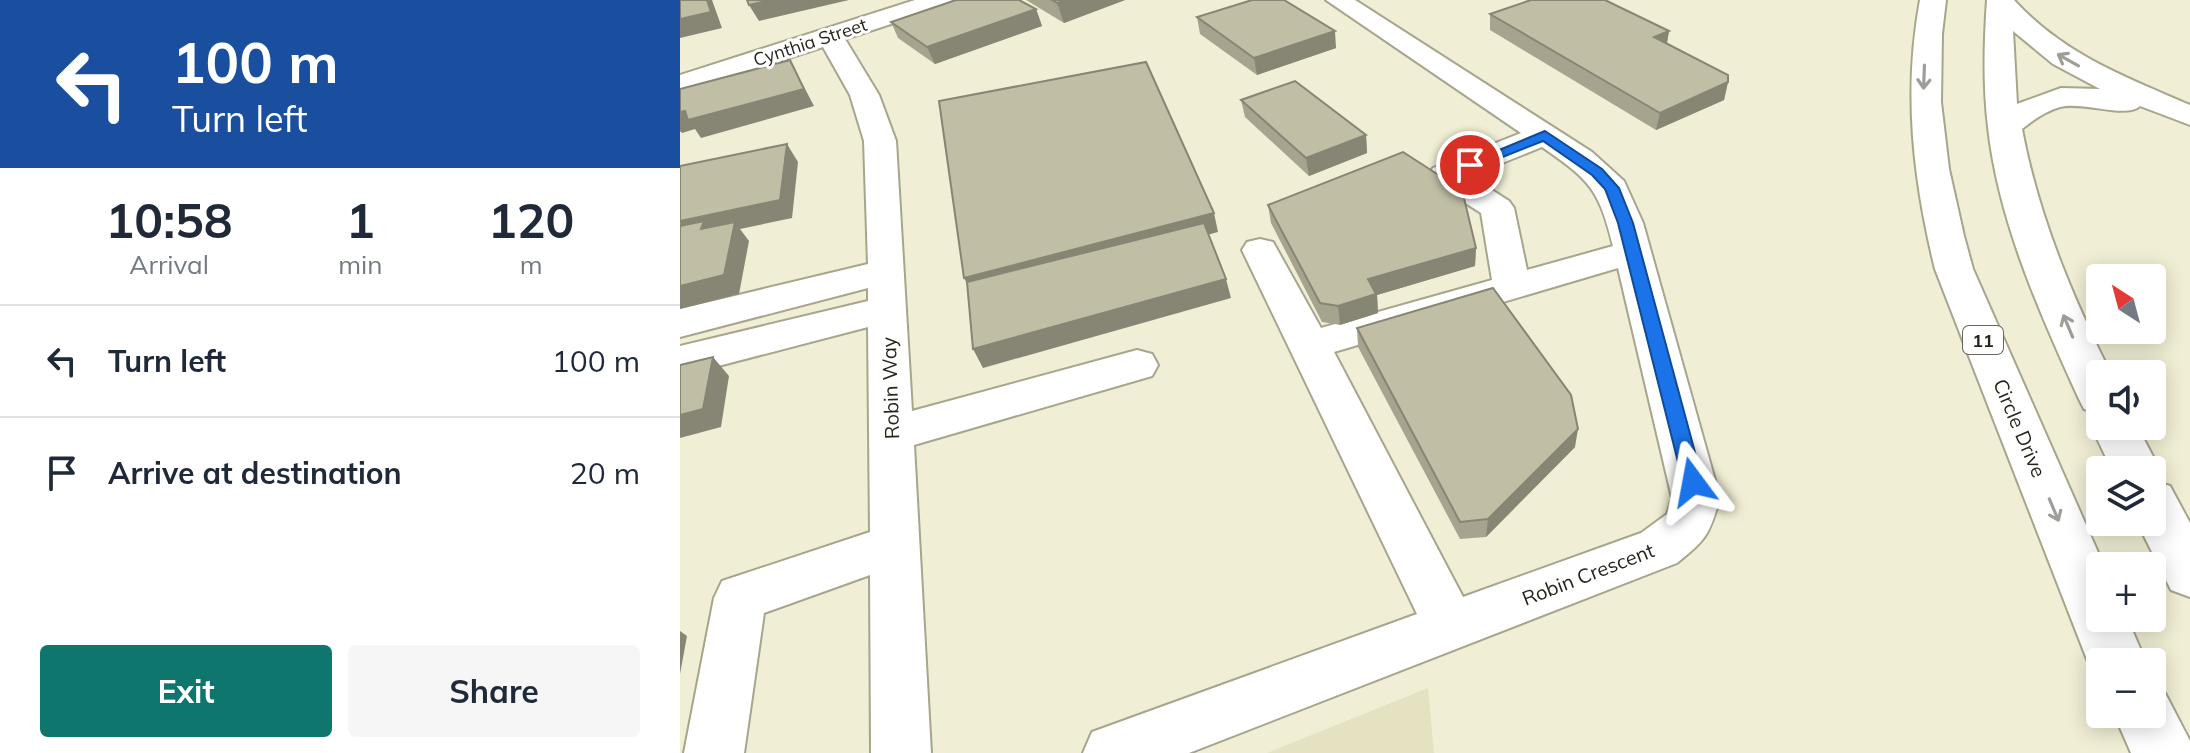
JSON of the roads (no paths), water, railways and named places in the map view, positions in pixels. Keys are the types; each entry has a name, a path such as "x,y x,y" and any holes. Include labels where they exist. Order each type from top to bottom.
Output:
{"highway":[{"name":"Circle Drive","path":"1933,0 1923,103 1936,204 1954,269 2111,648"},
{"path":"2000,0 2026,32 2043,46 2102,78 2190,116"},
{"path":"2000,0 1997,58 2003,128 2030,231 2086,364"},
{"path":"2003,128 2038,103 2081,95 2144,108 2190,125"},
{"path":"2166,528 2190,573"},
{"path":"2151,728 2164,753"}],"street":[{"name":"Cynthia Street","path":"680,84 940,0"},
{"name":"Robin Crescent","path":"1113,753 1659,548 1687,527 1696,498 1633,252 1612,188 1597,172 1545,135 1338,0"},
{"name":"Robin Way","path":"830,36 872,105 880,130 901,753"},
{"path":"1512,287 1497,208 1445,175 1545,135"},
{"path":"1260,250 1451,627"},
{"path":"1310,345 1633,252"},
{"path":"680,323 887,290"},
{"path":"680,361 887,290"},
{"path":"891,434 1137,365"},
{"path":"714,753 740,598 895,545"}]}
